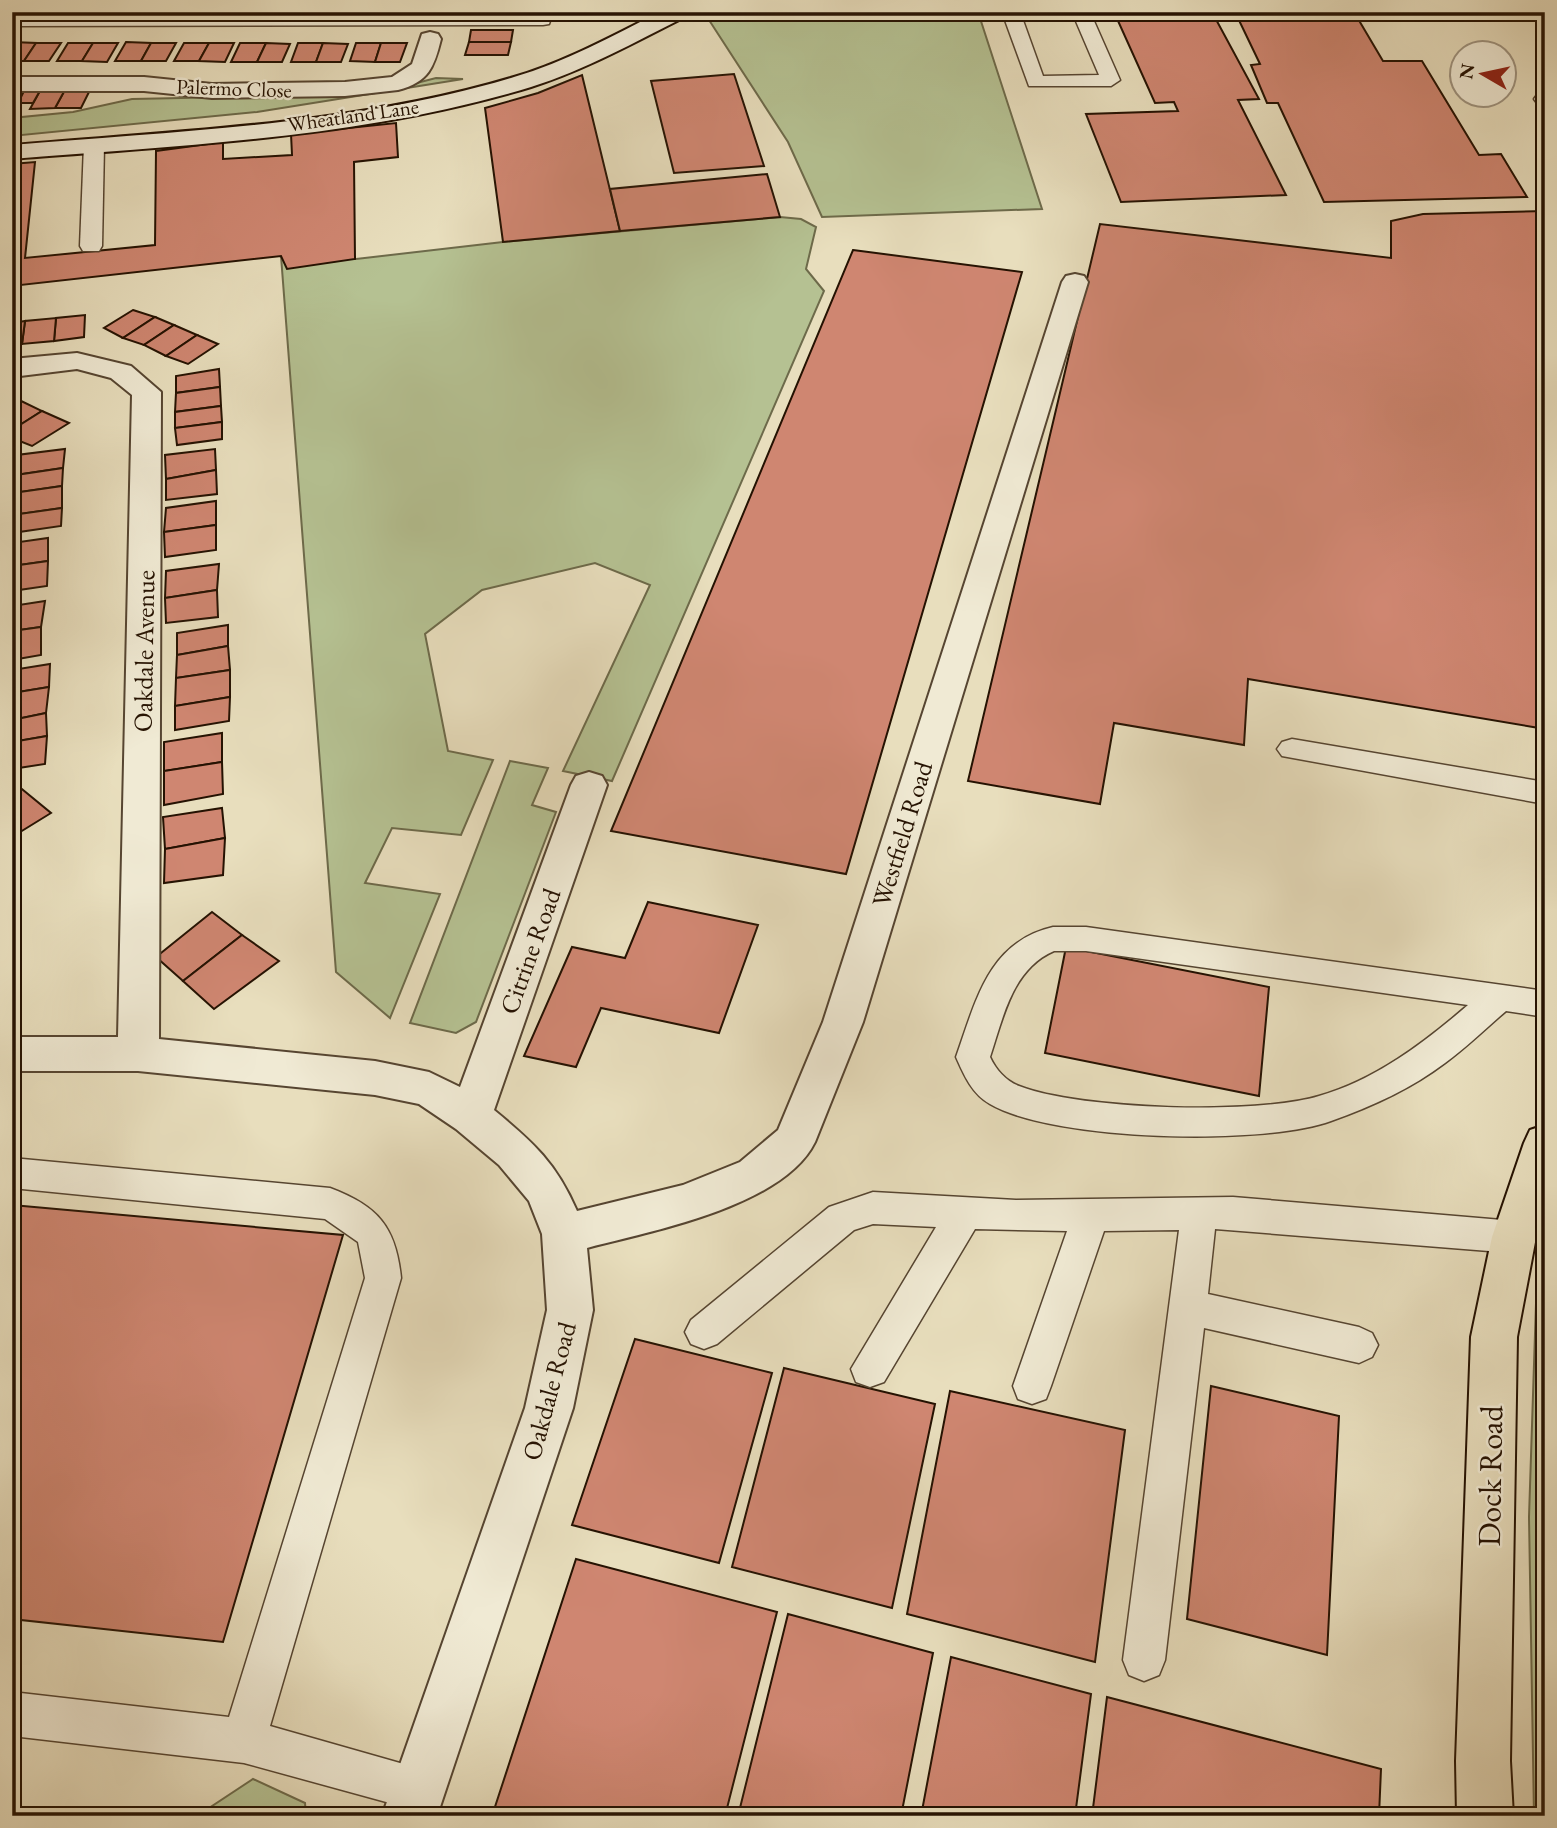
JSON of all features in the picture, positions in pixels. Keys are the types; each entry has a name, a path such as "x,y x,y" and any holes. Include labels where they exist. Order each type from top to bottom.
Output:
{"highway":[{"name":"Dock Road","path":"1485,1816 1483,1761 1494,1337 1514,1237 1545,1143"}],"street":[{"name":"Wheatland Lane","path":"12,152 181,137 380,113 503,88 570,64 677,12"},
{"name":"Palermo Close","path":"12,84 144,84 212,91 345,89 398,83 423,67 430,39"},
{"name":"Westfield Road","path":"564,1234 698,1198 755,1175 794,1142 843,1021 1075,282"},
{"name":"Oakdale Avenue","path":"12,368 78,361 121,372 147,392 138,1054"},
{"name":"Citrine Road","path":"471,1116 589,785"},
{"name":"Oakdale Road","path":"12,1054 138,1054 375,1078 429,1089 471,1116 514,1152 546,1191 564,1234 570,1310 549,1408 414,1802"}],"lane":[{"path":"12,20 373,16 543,20 544,12"},
{"path":"1011,12 1036,82 1111,80 1081,12"},
{"path":"91,246 94,145"},
{"path":"1292,749 1545,793"},
{"path":"1500,997 1415,1066 1321,1110 1262,1120 1160,1119 1058,1110 1014,1099 982,1080 973,1057 1004,976 1021,953 1049,940 1086,939 1500,997 1545,1004"},
{"path":"12,1173 330,1204 363,1221 381,1248 383,1278 244,1741"},
{"path":"704,1332 842,1218 873,1208 1091,1215 1233,1213 1514,1237"},
{"path":"870,1369 965,1213"},
{"path":"1144,1660 1199,1214"},
{"path":"1032,1386 1091,1215"},
{"path":"1187,1307 1359,1345"},
{"path":"12,1714 244,1741 414,1802"}],"green space":[{"path":"728,12 978,12 1042,209 822,217 788,142 709,20"},
{"path":"436,78 463,79 257,112 12,136 12,118 73,112 132,99 334,95 401,87"},
{"path":"780,217 801,219 816,227 806,269 824,291 612,781 563,771 650,585 595,563 482,590 425,634 448,751 493,760 461,835 392,828 365,883 440,894 390,1018 336,972 281,256 356,259 503,242"},
{"path":"510,761 548,768 532,805 556,812 476,1022 456,1033 410,1023"},
{"path":"1545,1247 1545,1816 1534,1816 1529,1517 1537,1273"},
{"path":"253,1779 305,1803 306,1816 197,1816"}],"building":[{"path":"1114,12 1212,12 1259,99 1238,100 1286,195 1121,202 1086,114 1178,111 1174,102 1155,103"},
{"path":"1235,12 1354,12 1383,61 1422,61 1448,108 1479,155 1501,154 1527,197 1324,202 1278,103 1267,103 1251,65 1260,64"},
{"path":"471,30 513,30 511,42 469,42"},
{"path":"12,42 36,43 24,61 12,61"},
{"path":"126,42 151,43 141,61 115,61"},
{"path":"469,42 511,42 508,55 465,55"},
{"path":"36,43 61,43 49,61 24,61"},
{"path":"68,43 93,43 82,61 57,61"},
{"path":"93,43 118,43 107,62 82,61"},
{"path":"151,43 176,43 166,61 141,61"},
{"path":"184,43 209,43 199,61 174,61"},
{"path":"209,43 234,43 225,62 199,61"},
{"path":"240,43 266,43 257,62 231,62"},
{"path":"266,43 290,44 282,62 257,62"},
{"path":"298,43 323,43 316,62 291,62"},
{"path":"323,43 348,44 341,62 316,62"},
{"path":"356,43 381,43 375,62 350,61"},
{"path":"381,43 407,43 400,62 375,62"},
{"path":"734,74 764,166 674,173 651,81"},
{"path":"582,75 620,231 503,242 485,108 538,93"},
{"path":"66,88 91,88 81,108 55,108"},
{"path":"66,88 55,108 30,109 41,89"},
{"path":"25,89 41,89 33,103 18,103"},
{"path":"396,123 398,157 354,162 355,259 287,269 281,256 12,286 12,164 35,162 25,258 155,245 156,151 223,142 223,159 292,155 291,134"},
{"path":"767,174 780,217 620,231 610,189"},
{"path":"1545,211 1545,729 1248,679 1244,745 1114,723 1100,804 968,781 1100,224 1391,258 1391,221 1423,214"},
{"path":"853,250 1022,272 846,874 611,831"},
{"path":"133,310 155,317 123,338 104,328"},
{"path":"85,315 84,337 54,341 56,318"},
{"path":"155,317 174,325 144,345 123,338"},
{"path":"56,318 54,341 22,344 25,321"},
{"path":"25,321 22,344 12,346 12,323"},
{"path":"174,325 197,335 166,356 144,345"},
{"path":"197,335 218,344 188,364 166,356"},
{"path":"219,369 220,387 176,393 176,376"},
{"path":"220,387 221,406 175,412 176,393"},
{"path":"17,399 42,411 12,430 12,402"},
{"path":"221,406 222,422 175,428 175,412"},
{"path":"42,411 69,423 32,446 12,438 12,430"},
{"path":"222,422 222,439 177,445 175,428"},
{"path":"65,449 63,468 16,475 17,455"},
{"path":"215,449 216,470 166,479 165,455"},
{"path":"63,468 62,486 13,493 16,475"},
{"path":"216,470 217,494 166,500 166,479"},
{"path":"62,486 62,508 12,515 13,493"},
{"path":"216,501 216,525 164,532 166,508"},
{"path":"62,508 61,526 12,533 12,515"},
{"path":"216,525 216,550 165,557 164,532"},
{"path":"48,538 48,561 12,566 12,543"},
{"path":"48,561 47,586 12,591 12,566"},
{"path":"219,564 217,590 165,598 166,571"},
{"path":"217,590 218,617 166,623 165,598"},
{"path":"45,601 41,627 12,631 12,606"},
{"path":"228,625 228,646 177,655 177,633"},
{"path":"41,627 41,655 12,660 12,631"},
{"path":"228,646 230,670 176,678 177,655"},
{"path":"50,664 49,687 12,693 12,670"},
{"path":"230,670 230,697 175,706 176,678"},
{"path":"49,687 46,713 12,720 12,693"},
{"path":"230,697 229,721 175,730 175,706"},
{"path":"46,713 47,736 12,742 12,720"},
{"path":"222,733 222,762 164,771 164,742"},
{"path":"47,736 45,764 12,769 12,742"},
{"path":"222,762 223,794 164,805 164,771"},
{"path":"17,785 51,813 12,837 12,788"},
{"path":"222,808 225,838 165,849 163,817"},
{"path":"225,838 223,875 164,883 165,849"},
{"path":"648,902 758,925 719,1033 601,1008 576,1067 524,1056 572,947 625,958"},
{"path":"212,912 242,935 183,981 156,957"},
{"path":"242,935 279,961 214,1009 183,981"},
{"path":"1066,947 1269,987 1259,1096 1045,1053"},
{"path":"12,1205 343,1235 223,1642 12,1619"},
{"path":"635,1339 772,1373 719,1563 572,1525"},
{"path":"784,1368 935,1404 892,1608 732,1567"},
{"path":"1211,1386 1339,1416 1327,1655 1187,1619"},
{"path":"950,1391 1125,1430 1095,1662 907,1614"},
{"path":"576,1559 777,1612 725,1816 492,1816"},
{"path":"788,1614 933,1653 901,1816 738,1816"},
{"path":"951,1657 1091,1694 1075,1816 921,1816"},
{"path":"1107,1697 1381,1769 1379,1816 1092,1816"}]}
